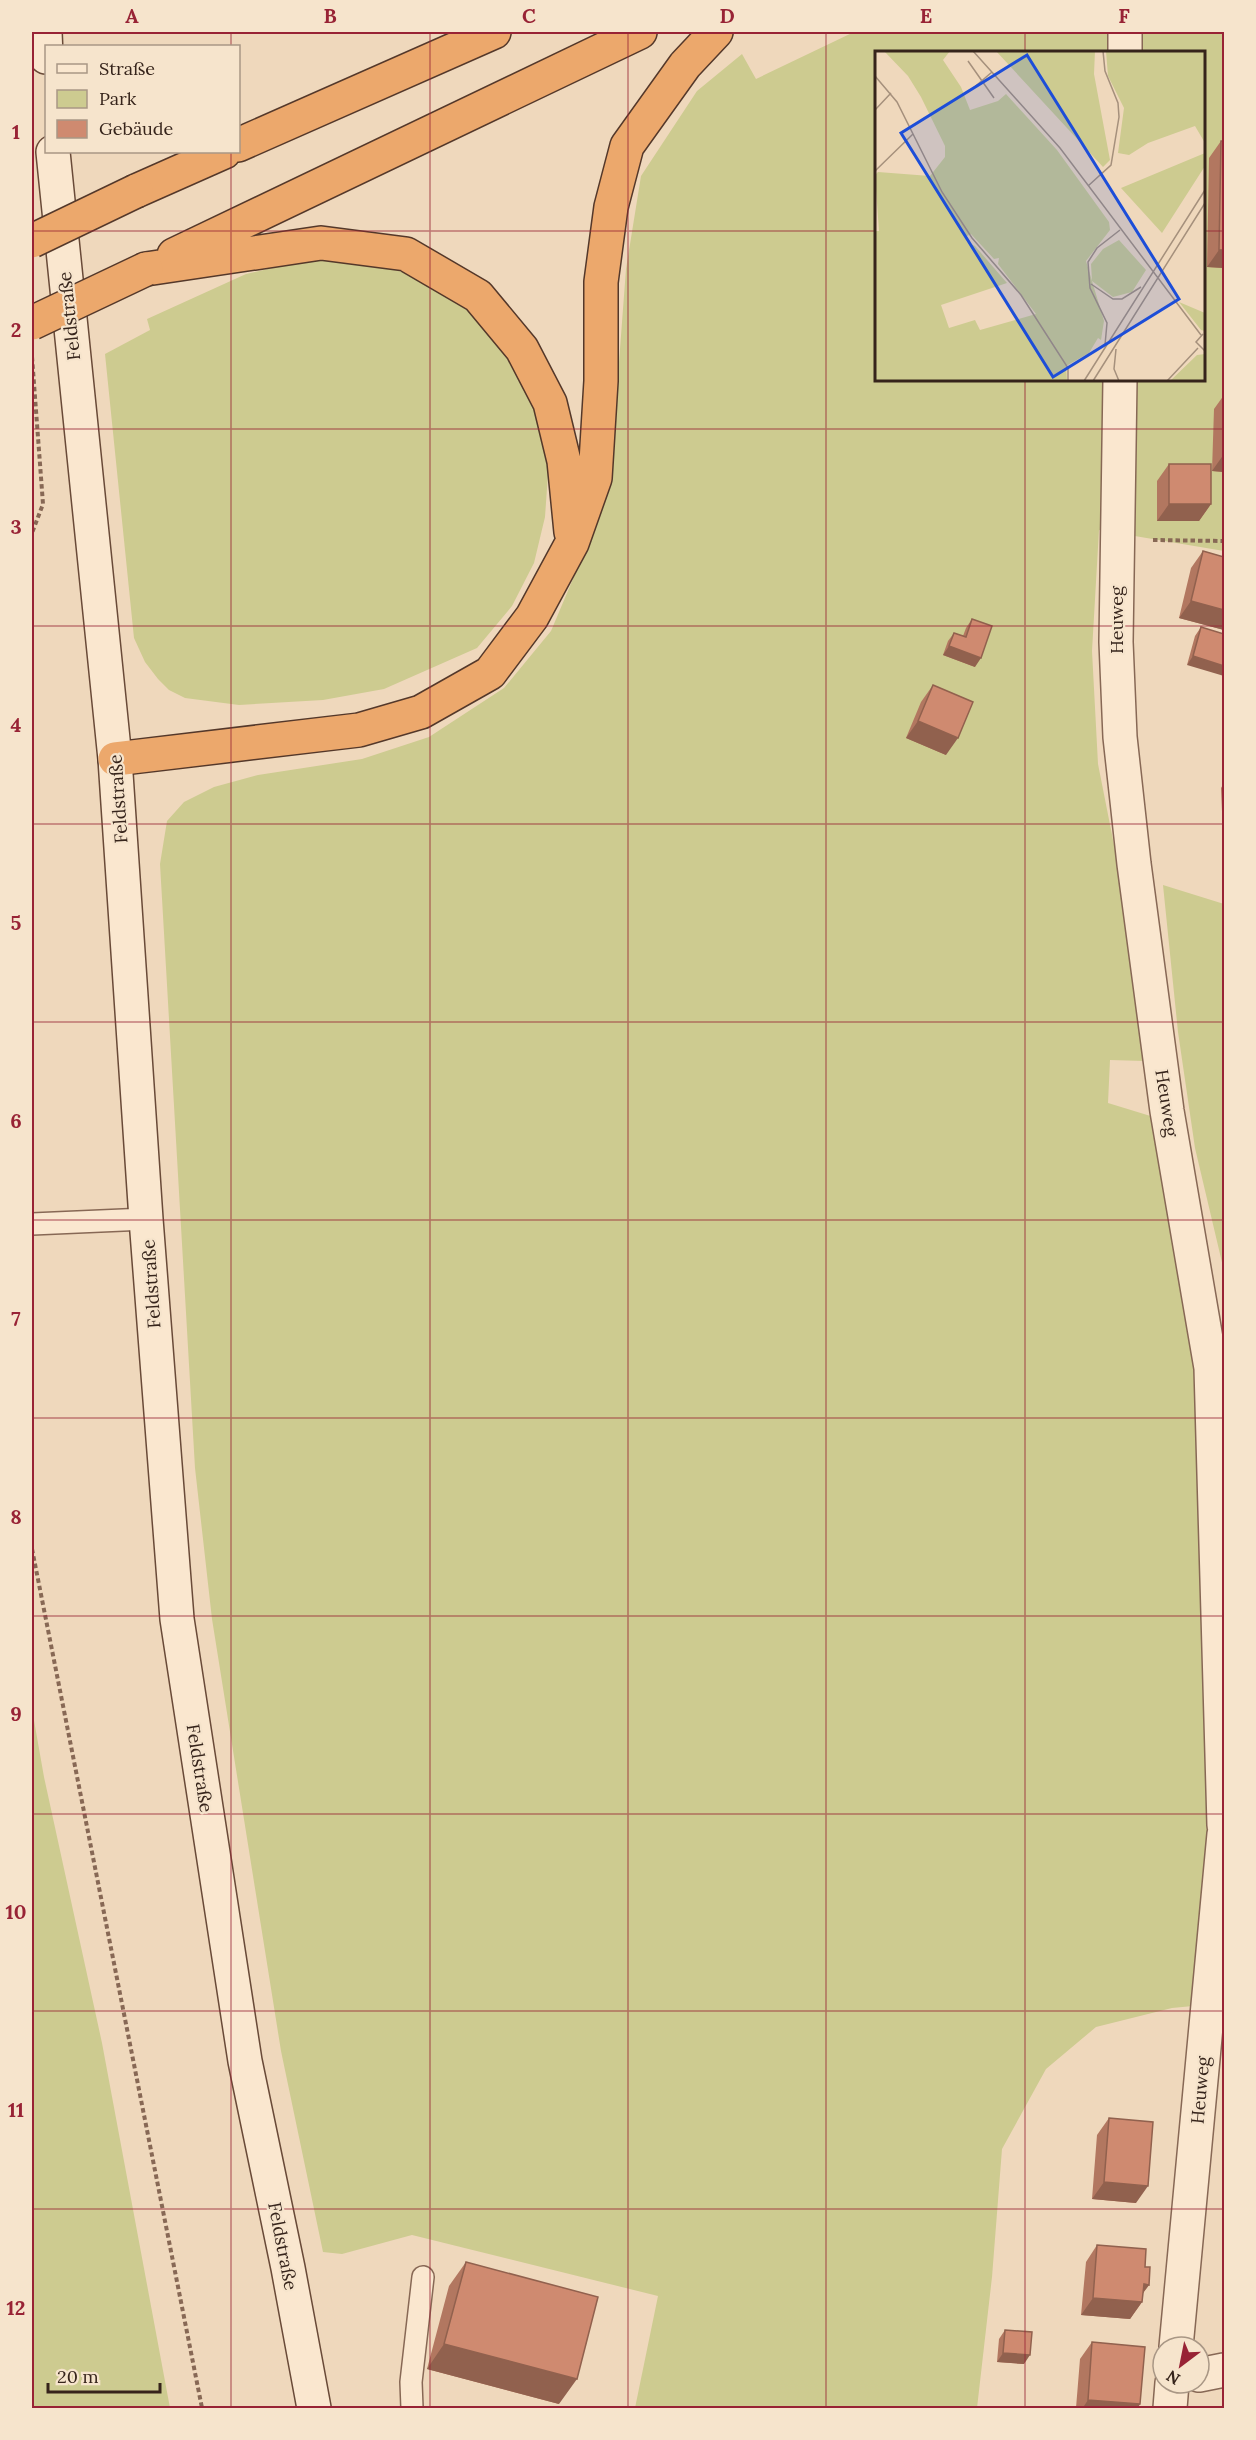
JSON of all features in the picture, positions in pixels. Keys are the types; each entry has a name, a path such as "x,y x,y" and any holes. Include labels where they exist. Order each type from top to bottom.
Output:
{"highway":[{"path":"240,144 494,32"},
{"path":"32,323 640,32"},
{"path":"115,759 359,730 421,712 490,673 532,617 572,543 594,478 601,381 601,282 611,207 627,146 685,65 716,32"},
{"path":"32,241 222,153"},
{"path":"146,269 321,243 406,254 478,296 522,349 550,403 564,461 572,543"}],"main road":[{"path":"1125,32 1125,51"},
{"name":"Feldstraße","path":"53,153 115,759 146,1219 177,1619 245,2061 288,2268 314,2409"},
{"name":"Heuweg","path":"1120,381 1116,642 1120,737 1134,864 1167,1111 1212,1368 1224,1825"},
{"name":"Heuweg","path":"1177,2335 1224,1834"}],"lane":[{"path":"32,1224 146,1219"},
{"path":"412,2409 411,2382 423,2277"}],"path":[{"path":"32,357 43,504 32,533"},
{"path":"1117,540 1224,540"},
{"path":"32,1549 202,2409"}],"green space":[{"path":"854,32 1224,32 1224,551 1099,530 1092,651 1098,764 1116,855 1145,1061 1110,1060 1108,1103 1157,1118 1202,1399 1224,2003 1172,2008 1096,2027 1046,2069 1002,2149 992,2277 977,2408 635,2408 658,2296 412,2235 342,2254 323,2252 281,2051 212,1619 195,1468 160,864 167,821 184,802 214,787 258,775 362,759 429,737 504,688 551,631 586,548 610,482 626,269 641,176 697,91 742,54 756,79"},
{"path":"306,260 370,263 421,277 472,308 520,364 540,415 549,460 545,517 534,563 512,606 477,648 384,689 323,700 239,705 185,698 169,690 158,679 145,662 134,638 105,354 150,330 147,319 246,274"},
{"path":"1163,885 1224,904 1224,1271 1195,1148 1178,1032"},
{"path":"32,1709 44,1777 102,2043 170,2408 32,2408"}],"building":[{"path":"1221,141 1224,141 1224,250 1219,250"},
{"path":"1169,464 1211,464 1211,504 1169,504"},
{"path":"1203,551 1224,557 1224,610 1191,601"},
{"path":"972,619 992,626 981,658 949,646 954,633 966,637"},
{"path":"1201,627 1224,634 1224,666 1193,656"},
{"path":"933,685 973,702 958,738 918,721"},
{"path":"1109,2118 1153,2122 1148,2186 1104,2182"},
{"path":"1097,2245 1146,2249 1145,2267 1150,2267 1149,2285 1144,2284 1142,2302 1093,2298"},
{"path":"466,2262 598,2297 577,2379 444,2344"},
{"path":"1005,2330 1032,2332 1030,2355 1003,2353"},
{"path":"1092,2342 1145,2347 1140,2404 1088,2400"},
{"path":"1064,2407 1087,2409 1064,2409"}]}
